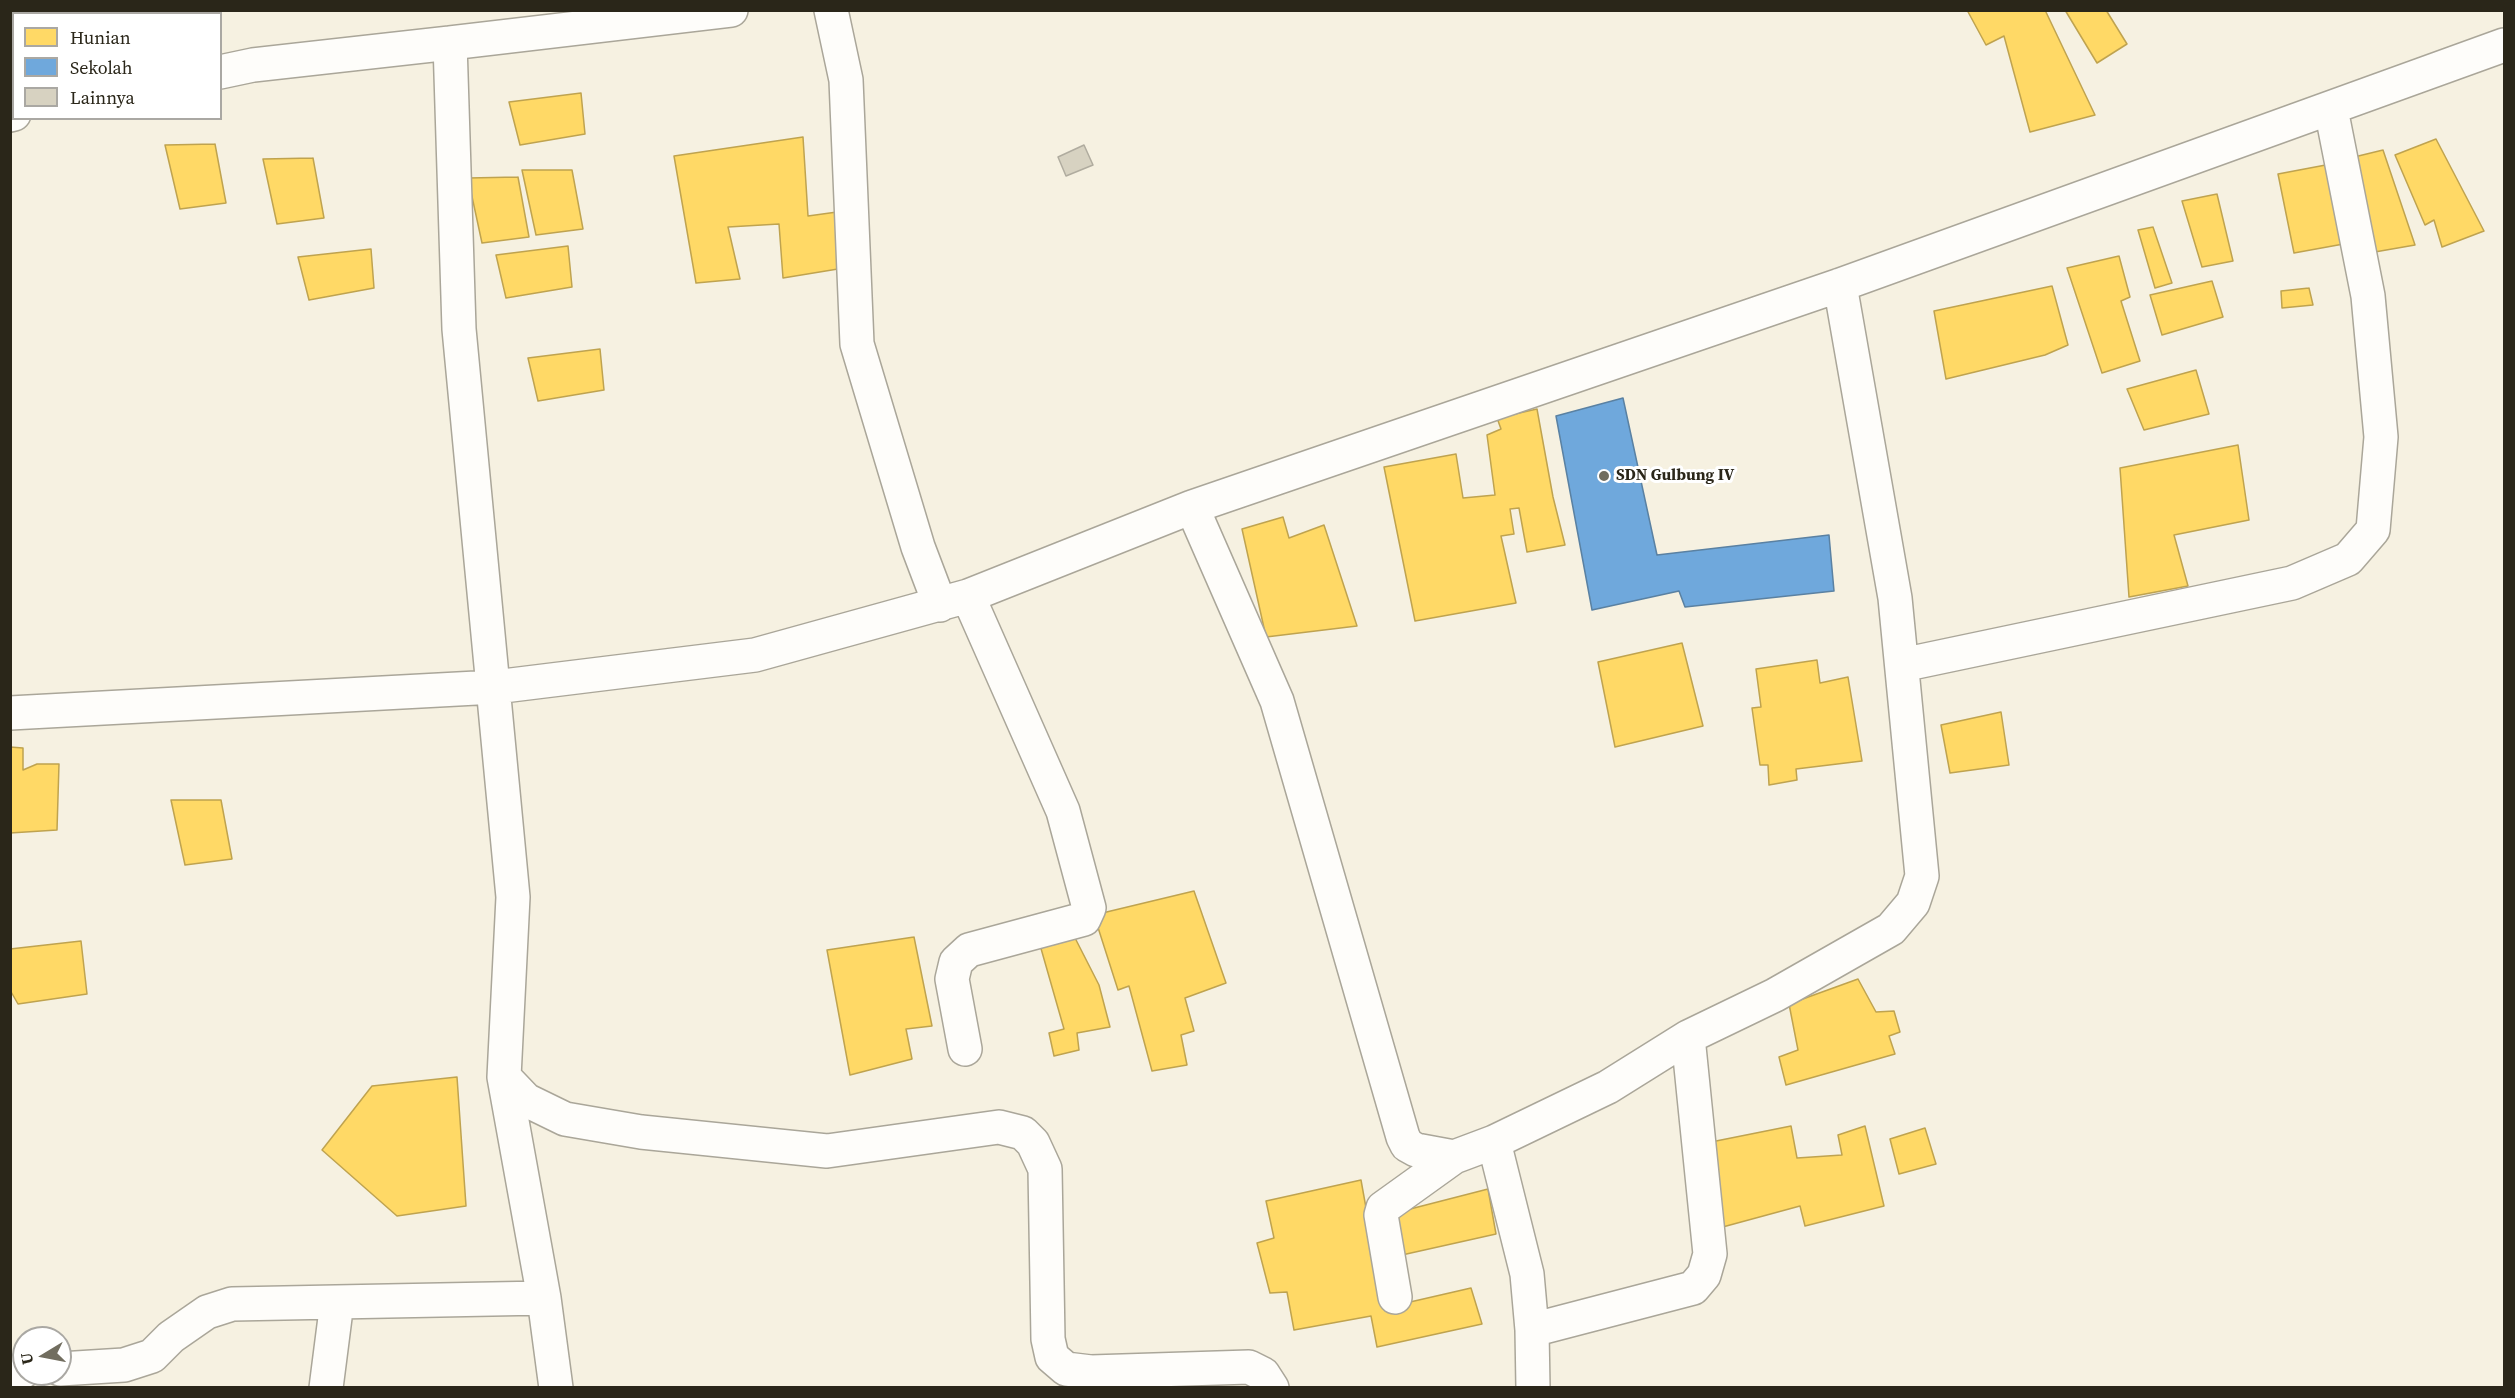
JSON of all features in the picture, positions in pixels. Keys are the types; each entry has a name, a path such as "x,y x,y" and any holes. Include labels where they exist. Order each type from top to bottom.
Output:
{"street":[{"path":"222,72 253,65 731,10"},
{"path":"831,10 846,80 857,344 918,547 954,601 1063,811 1089,908 1084,919 969,950 956,962 952,979 965,1049"},
{"path":"450,43 459,329 495,687 513,897 504,1077 544,1298 556,1388"},
{"path":"10,713 495,687 755,655 954,601 1192,507 1840,285 2505,45"},
{"path":"1902,665 2292,583 2348,559 2373,530 2381,436 2368,296 2331,109"},
{"path":"1395,1297 1381,1215 1383,1208 1454,1157 1494,1142 1608,1087 1688,1037 1775,995 1891,929 1913,903 1922,876 1895,598 1840,285"},
{"path":"1192,507 1278,701 1402,1137 1407,1145 1416,1150 1454,1157"},
{"path":"1532,1330 1693,1288 1704,1275 1710,1254 1688,1037"},
{"path":"504,1077 526,1100 565,1119 641,1132 826,1151 999,1127 1023,1133 1033,1143 1045,1169 1048,1340 1052,1357 1066,1369 1091,1372 1249,1367 1263,1374 1272,1388"},
{"path":"1494,1142 1527,1274 1532,1330 1533,1388"},
{"path":"72,1368 124,1365 152,1356 171,1337 207,1312 232,1304 544,1298"},
{"path":"326,1388 337,1302"}],"building: Hunian":[{"path":"83,10 133,10 133,12 84,12"},
{"path":"1967,10 2045,10 2095,115 2030,132 2004,36 1986,45"},
{"path":"2065,10 2106,10 2127,44 2097,63"},
{"path":"581,93 585,134 520,145 509,102"},
{"path":"803,137 808,216 837,212 844,268 783,278 779,224 728,227 740,279 696,283 674,156"},
{"path":"2436,139 2484,231 2442,247 2434,220 2425,225 2395,155"},
{"path":"215,144 226,203 180,209 165,145"},
{"path":"2383,150 2415,245 2369,253 2346,159"},
{"path":"313,158 324,218 277,224 263,159"},
{"path":"2331,164 2349,243 2294,253 2278,174"},
{"path":"522,170 572,170 583,229 536,235"},
{"path":"518,177 529,237 482,243 468,178"},
{"path":"2217,194 2233,261 2202,267 2182,201"},
{"path":"2153,227 2172,283 2155,288 2138,230"},
{"path":"568,246 572,287 506,298 496,255"},
{"path":"371,249 374,288 309,300 298,257"},
{"path":"2119,256 2130,297 2121,301 2140,361 2102,373 2067,268"},
{"path":"2212,281 2223,317 2162,335 2150,295"},
{"path":"2052,286 2068,345 2045,355 1946,379 1934,311"},
{"path":"2309,288 2313,305 2282,308 2281,291"},
{"path":"600,349 604,390 538,401 528,358"},
{"path":"2196,370 2209,414 2144,430 2127,389"},
{"path":"1537,409 1553,497 1565,545 1527,552 1519,508 1510,509 1514,534 1501,536 1516,603 1415,621 1384,467 1456,454 1463,498 1495,495 1487,435 1501,429 1497,418"},
{"path":"2238,445 2249,520 2174,535 2188,586 2129,597 2120,468"},
{"path":"1283,517 1289,538 1324,525 1357,626 1266,637 1242,529"},
{"path":"1682,643 1703,726 1615,747 1598,662"},
{"path":"1817,660 1820,683 1848,677 1862,761 1796,769 1797,780 1769,785 1768,765 1760,765 1752,708 1761,707 1756,669"},
{"path":"2001,712 2009,765 1950,773 1941,725"},
{"path":"10,747 23,748 23,770 37,764 59,764 57,830 10,833"},
{"path":"171,800 221,800 232,859 185,865"},
{"path":"1194,891 1226,983 1185,998 1194,1031 1181,1035 1187,1065 1152,1071 1129,986 1118,990 1094,915"},
{"path":"1073,934 1099,985 1110,1027 1077,1033 1079,1050 1054,1056 1049,1033 1064,1029 1040,945"},
{"path":"914,937 932,1026 906,1029 912,1059 850,1075 827,950"},
{"path":"81,941 87,994 18,1004 10,990 10,949"},
{"path":"1858,979 1876,1012 1894,1011 1900,1032 1889,1036 1895,1054 1786,1085 1779,1057 1798,1050 1789,1004"},
{"path":"457,1077 466,1206 397,1216 322,1150 372,1086"},
{"path":"1791,1126 1797,1158 1842,1155 1838,1135 1865,1126 1884,1206 1805,1226 1800,1206 1719,1228 1706,1143"},
{"path":"1925,1128 1936,1164 1899,1174 1890,1139"},
{"path":"1361,1180 1384,1308 1471,1288 1482,1324 1377,1347 1371,1316 1294,1330 1287,1292 1270,1293 1257,1243 1274,1238 1266,1201"},
{"path":"1488,1189 1496,1234 1393,1257 1383,1216"}],"building: Sekolah":[{"name":"SDN Gulbung IV","path":"1623,398 1657,555 1829,535 1834,591 1685,607 1679,591 1592,610 1556,416"}],"building: Lainnya":[{"path":"1084,145 1093,165 1066,176 1058,157"}],"place":[{"name":"SDN Gulbung IV","path":"1604,476"}]}
